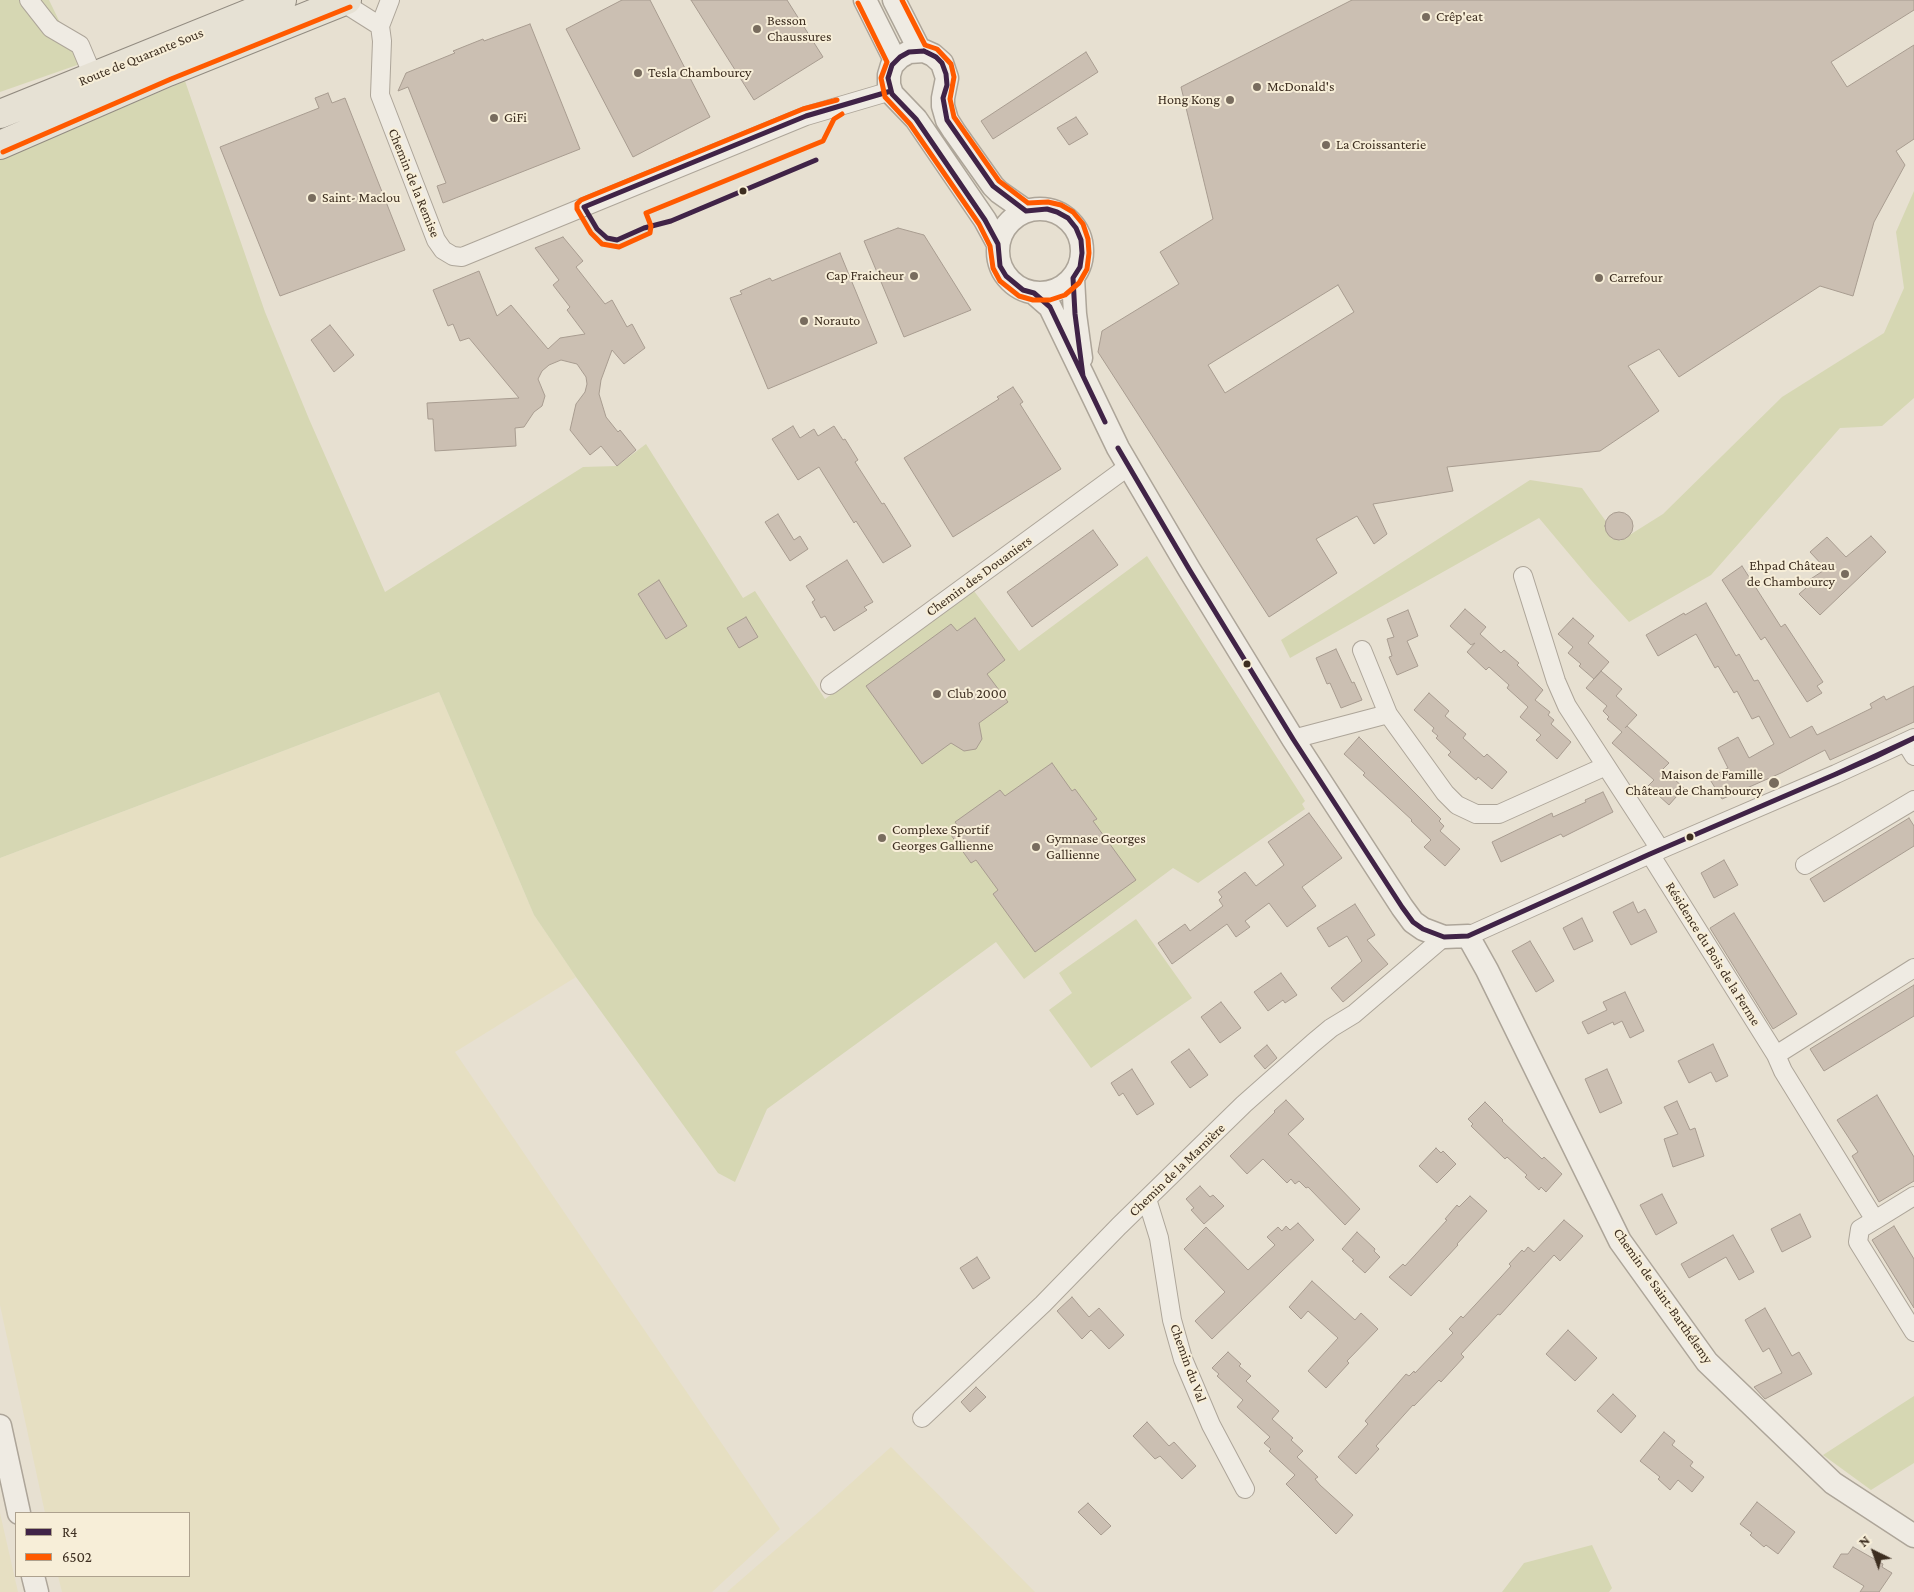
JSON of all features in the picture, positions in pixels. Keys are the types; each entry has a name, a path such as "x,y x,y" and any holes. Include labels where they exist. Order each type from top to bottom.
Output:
{"main road":[{"name":"Route de Quarante Sous","path":"0,114 282,0"},
{"name":"Route de Quarante Sous","path":"0,141 344,1"},
{"name":"Route de Quarante Sous","path":"0,146 73,112"}],"street":[{"path":"30,0 51,28 80,46 93,76"},
{"name":"Chemin de la Remise","path":"390,0 380,26 382,41 380,95 436,240 443,250 453,256 462,257 806,116 890,91"},
{"path":"865,0 892,54 894,62"},
{"path":"894,0 920,51"},
{"path":"344,1 380,26"},
{"path":"998,244 985,220 916,119 910,111 895,99 890,91 888,78 894,62 906,53 920,51 927,52 936,57 945,70 947,82 943,106 947,120 998,192 1026,211"},
{"path":"1047,209 1056,212 1068,218 1076,228 1081,240 1080,267 1073,278 1062,288 1048,293 1034,293 1023,290 1006,276 1000,266 998,244 1001,233 1016,216 1026,211 1047,209"},
{"path":"1073,278 1075,314 1083,376"},
{"path":"1034,293 1050,307 1115,442 1188,569 1293,739 1402,907 1418,926 1444,937 1468,936 1655,851 1911,746"},
{"name":"Chemin des Douaniers","path":"830,685 1129,466"},
{"name":"Résidence du Bois de la Ferme","path":"1523,576 1556,681 1567,706 1606,766 1776,1055 1783,1071 1875,1220"},
{"path":"1362,650 1388,714 1445,793 1457,805 1476,814 1499,814 1606,766"},
{"path":"1293,739 1388,714"},
{"path":"1806,865 1914,800"},
{"name":"Chemin de Saint-Barthélemy","path":"1468,936 1487,970 1620,1241 1707,1362 1833,1483 1914,1536"},
{"name":"Chemin de la Marnière","path":"922,1418 1044,1304 1146,1199 1244,1104 1331,1028 1354,1014 1444,937"},
{"path":"1776,1055 1914,968"},
{"path":"1914,1196 1860,1230 1858,1242 1914,1332"},
{"name":"Chemin du Val","path":"1146,1199 1159,1238 1172,1320 1184,1359 1211,1425 1244,1489"},
{"path":"0,1426 19,1512"},
{"path":"33,1577 37,1592"}],"shaded area":[{"path":"439,692 534,915 576,977 455,1052 780,1529 712,1592 62,1592 58,1577 190,1577 190,1512 45,1512 0,1305 0,858"},
{"path":"891,1447 1035,1592 727,1592 820,1511"},
{"path":"0,1513 18,1592 0,1592"}],"green space":[{"path":"0,0 49,0 80,64 0,92"},
{"name":"Complexe Sportif Georges Gallienne","path":"185,81 265,312 309,419 385,592 583,467 617,466 646,444 743,598 755,591 825,699 974,591 1019,651 1147,556 1305,801 1302,804 1305,809 1198,883 1173,868 1024,979 996,942 767,1109 735,1182 718,1173 576,977 534,915 439,692 0,858 0,160"},
{"path":"1914,191 1914,398 1882,426 1840,428 1711,575 1629,622 1539,518 1290,658 1281,640 1530,480 1582,488 1620,541 1663,514 1782,397 1884,333 1904,288 1896,232"},
{"path":"1136,919 1192,998 1091,1068 1049,1010 1072,993 1059,973"},
{"path":"1914,1396 1914,1463 1871,1490 1823,1455"},
{"path":"1592,1545 1612,1588 1609,1592 1502,1592 1524,1563"}],"building":[{"name":"Tesla Chambourcy","path":"622,0 650,0 710,117 633,157 566,29"},
{"name":"Besson Chaussures","path":"691,0 787,0 823,57 754,100"},
{"name":"Carrefour","path":"1352,0 1914,0 1914,10 1831,62 1847,87 1914,45 1914,139 1896,151 1905,165 1874,222 1853,296 1820,286 1679,377 1659,349 1628,366 1659,411 1600,451 1447,467 1453,491 1373,504 1387,534 1374,544 1357,516 1316,539 1337,573 1269,617 1098,352 1102,331 1179,284 1160,252 1213,219 1181,87","holes":["1338,285 1354,312 1225,393 1208,365"]},
{"name":"GiFi","path":"530,24 580,149 443,203 437,186 446,183 408,87 398,91 406,73 483,39 484,41"},
{"path":"1086,52 1098,72 993,139 981,121"},
{"name":"Saint- Maclou","path":"328,93 332,103 345,98 405,250 280,296 220,147 319,108 315,98"},
{"path":"1076,117 1088,134 1069,145 1057,128"},
{"name":"Cap Fraicheur","path":"898,228 924,235 971,310 904,337 864,241"},
{"path":"563,237 583,261 576,267 605,304 612,300 627,327 632,324 645,348 624,364 612,350 601,380 599,394 606,417 618,432 620,430 636,450 617,466 601,446 590,455 570,430 576,404 585,392 586,377 577,364 561,360 549,365 542,371 538,379 545,396 542,406 534,412 524,427 515,428 516,446 435,451 433,419 428,419 427,403 519,398 469,338 460,341 453,324 448,326 433,290 479,271 497,316 511,305 548,349 560,338 585,334 567,310 570,307 553,285 559,280 535,248"},
{"name":"Norauto","path":"840,253 877,343 768,389 730,298 742,294 740,291 770,278 772,281"},
{"path":"330,325 354,355 334,372 311,340"},
{"path":"1013,387 1023,402 1020,404 1061,469 953,537 904,458 999,399 997,397"},
{"path":"793,426 800,438 814,429 818,436 834,426 843,440 845,439 858,460 855,462 911,546 883,563 856,521 854,523 819,467 798,480 772,439"},
{"path":"1619,512 1629,516 1633,526 1629,536 1619,540 1609,536 1605,526 1609,516"},
{"path":"778,514 794,540 800,536 808,549 790,561 765,522"},
{"path":"1093,530 1118,565 1032,627 1007,592"},
{"name":"Ehpad Château de Chambourcy","path":"1871,536 1886,552 1820,615 1799,594 1806,588 1809,580 1826,569 1810,552 1827,537 1846,557"},
{"path":"847,560 873,602 864,607 867,610 834,631 825,616 821,618 812,602 815,600 806,586"},
{"path":"1742,566 1781,627 1785,624 1823,682 1817,686 1822,693 1807,702 1765,637 1761,640 1722,580"},
{"path":"659,580 687,626 666,639 638,594"},
{"path":"1706,603 1736,656 1739,654 1754,681 1758,680 1790,738 1812,726 1817,735 1872,708 1870,704 1884,696 1886,700 1914,686 1914,722 1830,760 1825,750 1781,773 1722,799 1709,778 1728,768 1718,748 1738,737 1749,758 1774,744 1759,716 1752,719 1737,691 1734,693 1718,666 1715,668 1696,634 1658,656 1646,635 1684,613 1685,615"},
{"path":"1465,609 1486,627 1480,634 1501,653 1504,650 1519,663 1517,665 1543,690 1535,700 1550,712 1548,715 1554,720 1551,724 1571,742 1557,759 1536,740 1541,735 1520,717 1528,707 1507,688 1509,685 1489,667 1486,670 1467,652 1475,643 1471,645 1450,626"},
{"path":"1408,610 1418,636 1407,641 1418,666 1397,675 1389,657 1392,656 1387,639 1394,637 1387,619"},
{"path":"746,617 758,637 739,648 727,628"},
{"name":"Club 2000","path":"975,618 1005,660 987,674 1008,702 979,723 982,739 976,749 964,751 951,743 922,764 866,686 951,624 957,631"},
{"path":"1573,618 1594,636 1588,643 1609,662 1594,679 1568,653 1573,647 1558,634"},
{"path":"1336,649 1362,700 1341,708 1330,683 1327,684 1316,658"},
{"path":"1601,671 1622,689 1616,696 1637,715 1625,728 1627,726 1669,763 1663,769 1684,788 1669,805 1648,786 1654,780 1612,743 1622,732 1607,719 1609,717 1603,711 1607,706 1586,688"},
{"path":"1429,693 1449,711 1445,716 1466,734 1463,738 1484,757 1487,754 1507,772 1492,789 1478,777 1476,780 1448,755 1451,752 1436,738 1438,736 1432,731 1434,728 1414,710"},
{"path":"1359,737 1441,819 1439,821 1444,826 1440,831 1460,849 1445,866 1424,847 1431,840 1363,775 1365,773 1344,754"},
{"name":"Gymnase Georges Gallienne","path":"1052,763 1072,791 1075,789 1097,819 1093,821 1136,880 1035,952 993,894 998,890 976,860 971,863 951,835 960,829 955,822 1000,790 1005,796"},
{"path":"1603,792 1613,812 1563,837 1561,834 1501,862 1492,842 1552,813 1553,817"},
{"path":"1309,813 1342,858 1302,887 1316,906 1287,927 1269,903 1245,921 1250,927 1236,937 1227,924 1172,964 1158,943 1185,924 1190,931 1223,906 1219,900 1222,897 1218,892 1245,872 1256,886 1284,865 1268,842"},
{"path":"1909,818 1914,826 1914,846 1824,902 1810,879"},
{"path":"1724,860 1738,885 1714,898 1701,873"},
{"path":"1633,902 1638,913 1645,909 1657,932 1631,945 1613,912"},
{"path":"1355,904 1375,935 1367,940 1388,964 1343,1002 1331,988 1362,961 1347,936 1329,947 1317,928"},
{"path":"1734,913 1797,1014 1773,1029 1710,928"},
{"path":"1582,918 1593,941 1574,950 1563,928"},
{"path":"1530,941 1554,981 1536,992 1512,951"},
{"path":"1281,973 1297,995 1285,1003 1283,1000 1268,1011 1254,992"},
{"path":"1914,985 1914,1016 1824,1071 1810,1049"},
{"path":"1625,992 1644,1031 1630,1038 1622,1021 1614,1025 1613,1022 1588,1034 1582,1022 1607,1010 1603,1002"},
{"path":"1221,1002 1241,1028 1220,1043 1201,1017"},
{"path":"1713,1044 1728,1076 1716,1082 1711,1072 1689,1083 1678,1061"},
{"path":"1267,1045 1277,1058 1265,1069 1254,1056"},
{"path":"1189,1049 1208,1075 1190,1088 1171,1062"},
{"path":"1132,1069 1154,1104 1137,1115 1123,1093 1119,1096 1111,1083"},
{"path":"1607,1069 1622,1103 1600,1113 1585,1079"},
{"path":"1877,1095 1914,1157 1914,1181 1879,1202 1852,1156 1858,1152 1837,1120"},
{"path":"1286,1100 1304,1119 1288,1134 1360,1209 1345,1225 1308,1187 1306,1188 1299,1181 1295,1184 1291,1179 1287,1183 1263,1159 1247,1174 1230,1156"},
{"path":"1677,1101 1690,1130 1695,1128 1704,1156 1673,1167 1664,1139 1678,1134 1664,1107"},
{"path":"1485,1102 1542,1159 1544,1157 1562,1174 1546,1192 1541,1187 1539,1190 1525,1177 1527,1175 1507,1157 1505,1159 1471,1126 1473,1124 1468,1119"},
{"path":"1436,1148 1441,1153 1443,1151 1456,1164 1437,1183 1419,1166"},
{"path":"1200,1186 1210,1197 1213,1195 1224,1206 1204,1224 1191,1210 1194,1208 1186,1199"},
{"path":"1662,1194 1677,1223 1656,1235 1640,1205"},
{"path":"1470,1196 1487,1211 1411,1296 1389,1277 1403,1264 1405,1266 1447,1220 1445,1219 1457,1205 1459,1207"},
{"path":"1800,1214 1811,1237 1782,1252 1771,1229"},
{"path":"1564,1220 1583,1236 1560,1261 1554,1255 1500,1315 1498,1314 1461,1354 1464,1357 1441,1382 1439,1380 1413,1405 1376,1446 1379,1449 1356,1474 1338,1457 1368,1424 1365,1421 1406,1374 1409,1376 1414,1371 1415,1373 1453,1333 1449,1329 1461,1316 1463,1318 1501,1277 1511,1266 1509,1264 1522,1250 1524,1252 1528,1247 1534,1252"},
{"path":"1298,1223 1314,1240 1212,1339 1195,1321 1225,1292 1184,1249 1206,1227 1248,1270 1275,1245 1267,1237 1278,1227 1282,1231 1286,1226 1290,1230"},
{"path":"1894,1226 1914,1259 1914,1308 1872,1240"},
{"path":"1357,1232 1375,1249 1374,1251 1380,1257 1365,1273 1342,1249"},
{"path":"1733,1235 1754,1272 1739,1280 1726,1257 1689,1278 1681,1264"},
{"path":"977,1257 990,1278 973,1289 960,1268"},
{"path":"1312,1281 1355,1320 1361,1313 1378,1329 1347,1361 1349,1363 1326,1388 1308,1371 1338,1338 1308,1311 1301,1319 1289,1307"},
{"path":"1072,1297 1089,1317 1099,1308 1124,1335 1109,1349 1091,1330 1082,1339 1057,1311"},
{"path":"1765,1308 1792,1356 1799,1352 1812,1374 1765,1399 1754,1387 1782,1373 1769,1348 1763,1352 1745,1320"},
{"path":"1568,1330 1597,1358 1575,1381 1546,1354"},
{"path":"1228,1352 1241,1364 1239,1366 1251,1376 1246,1381 1279,1411 1272,1419 1293,1438 1291,1440 1303,1451 1297,1457 1318,1477 1315,1479 1320,1485 1353,1515 1336,1534 1286,1484 1295,1475 1269,1451 1271,1449 1264,1443 1270,1437 1237,1407 1243,1400 1217,1376 1219,1374 1212,1368"},
{"path":"976,1387 986,1397 970,1412 961,1402"},
{"path":"1613,1394 1636,1416 1621,1433 1597,1411"},
{"path":"1147,1422 1169,1446 1174,1442 1196,1466 1182,1479 1160,1456 1155,1459 1133,1436"},
{"path":"1664,1432 1675,1441 1672,1445 1693,1462 1690,1466 1704,1477 1692,1492 1678,1480 1670,1490 1658,1479 1660,1477 1640,1461"},
{"path":"1757,1502 1795,1532 1778,1554 1766,1545 1764,1547 1750,1535 1752,1533 1740,1524"},
{"path":"1088,1503 1111,1526 1101,1535 1078,1512"},
{"path":"1853,1547 1883,1564 1882,1567 1892,1573 1879,1592 1860,1592 1864,1586 1833,1567 1841,1554 1848,1554"}],"transit line":[{"name":"6502","path":"858,3 887,62 881,78 885,97 910,124 979,224 990,246 993,268 1000,281 1019,296 1033,300 1050,300 1065,295 1079,283 1087,269 1088,239 1083,224 1073,212 1061,205 1048,202 1028,203 999,181 954,117 950,99 954,77 951,64 937,49 925,45 902,0"},
{"name":"6502","path":"3,152 171,79 350,7"},
{"name":"R4","path":"924,51 936,57 942,63 946,74 947,85 943,98 947,120 993,186 1026,211 1047,209 1057,212 1068,218 1076,228 1081,240 1082,253 1080,267 1073,278 1075,314 1083,376 1050,307 1034,293 1023,290 1006,276 1000,266 998,244 985,220 916,119 892,94 888,78 892,65 909,52 924,51"},
{"name":"R4","path":"816,160 671,221 644,228 617,240 607,238 597,229 584,207 806,116 891,91"},
{"name":"6502","path":"837,100 803,109 581,200 577,204 577,209 591,233 602,244 619,247 650,233 651,226 646,213 823,141 834,119 842,114"},
{"name":"R4","path":"1083,376 1105,422"},
{"name":"R4","path":"1083,376 1105,422"},
{"name":"R4","path":"1118,448 1189,569"},
{"name":"R4","path":"1118,448 1189,569"},
{"name":"R4","path":"1189,569 1293,739"},
{"name":"R4","path":"1189,569 1293,739"},
{"name":"R4","path":"1914,738 1875,757 1836,774 1914,738"},
{"name":"R4","path":"1293,739 1402,907"},
{"name":"R4","path":"1293,739 1402,907"},
{"name":"R4","path":"1650,854 1836,774"},
{"name":"R4","path":"1650,854 1836,774"},
{"name":"R4","path":"1468,936 1650,854"},
{"name":"R4","path":"1468,936 1650,854"},
{"name":"R4","path":"1402,907 1413,922 1423,929 1444,937 1468,936"}],"place":[{"name":"Crêp'eat","path":"1426,17"},
{"name":"Besson Chaussures","path":"757,29"},
{"name":"Tesla Chambourcy","path":"638,73"},
{"name":"McDonald's","path":"1257,87"},
{"name":"Hong Kong","path":"1230,100"},
{"name":"GiFi","path":"494,118"},
{"name":"La Croissanterie","path":"1326,145"},
{"name":"Saint- Maclou","path":"312,198"},
{"name":"Cap Fraicheur","path":"914,276"},
{"name":"Carrefour","path":"1599,278"},
{"name":"Norauto","path":"804,321"},
{"name":"Ehpad Château de Chambourcy","path":"1845,574"},
{"name":"Club 2000","path":"937,694"},
{"name":"Maison de Famille Château de Chambourcy","path":"1774,783"},
{"name":"Complexe Sportif Georges Gallienne","path":"882,838"},
{"name":"Gymnase Georges Gallienne","path":"1036,847"}]}
